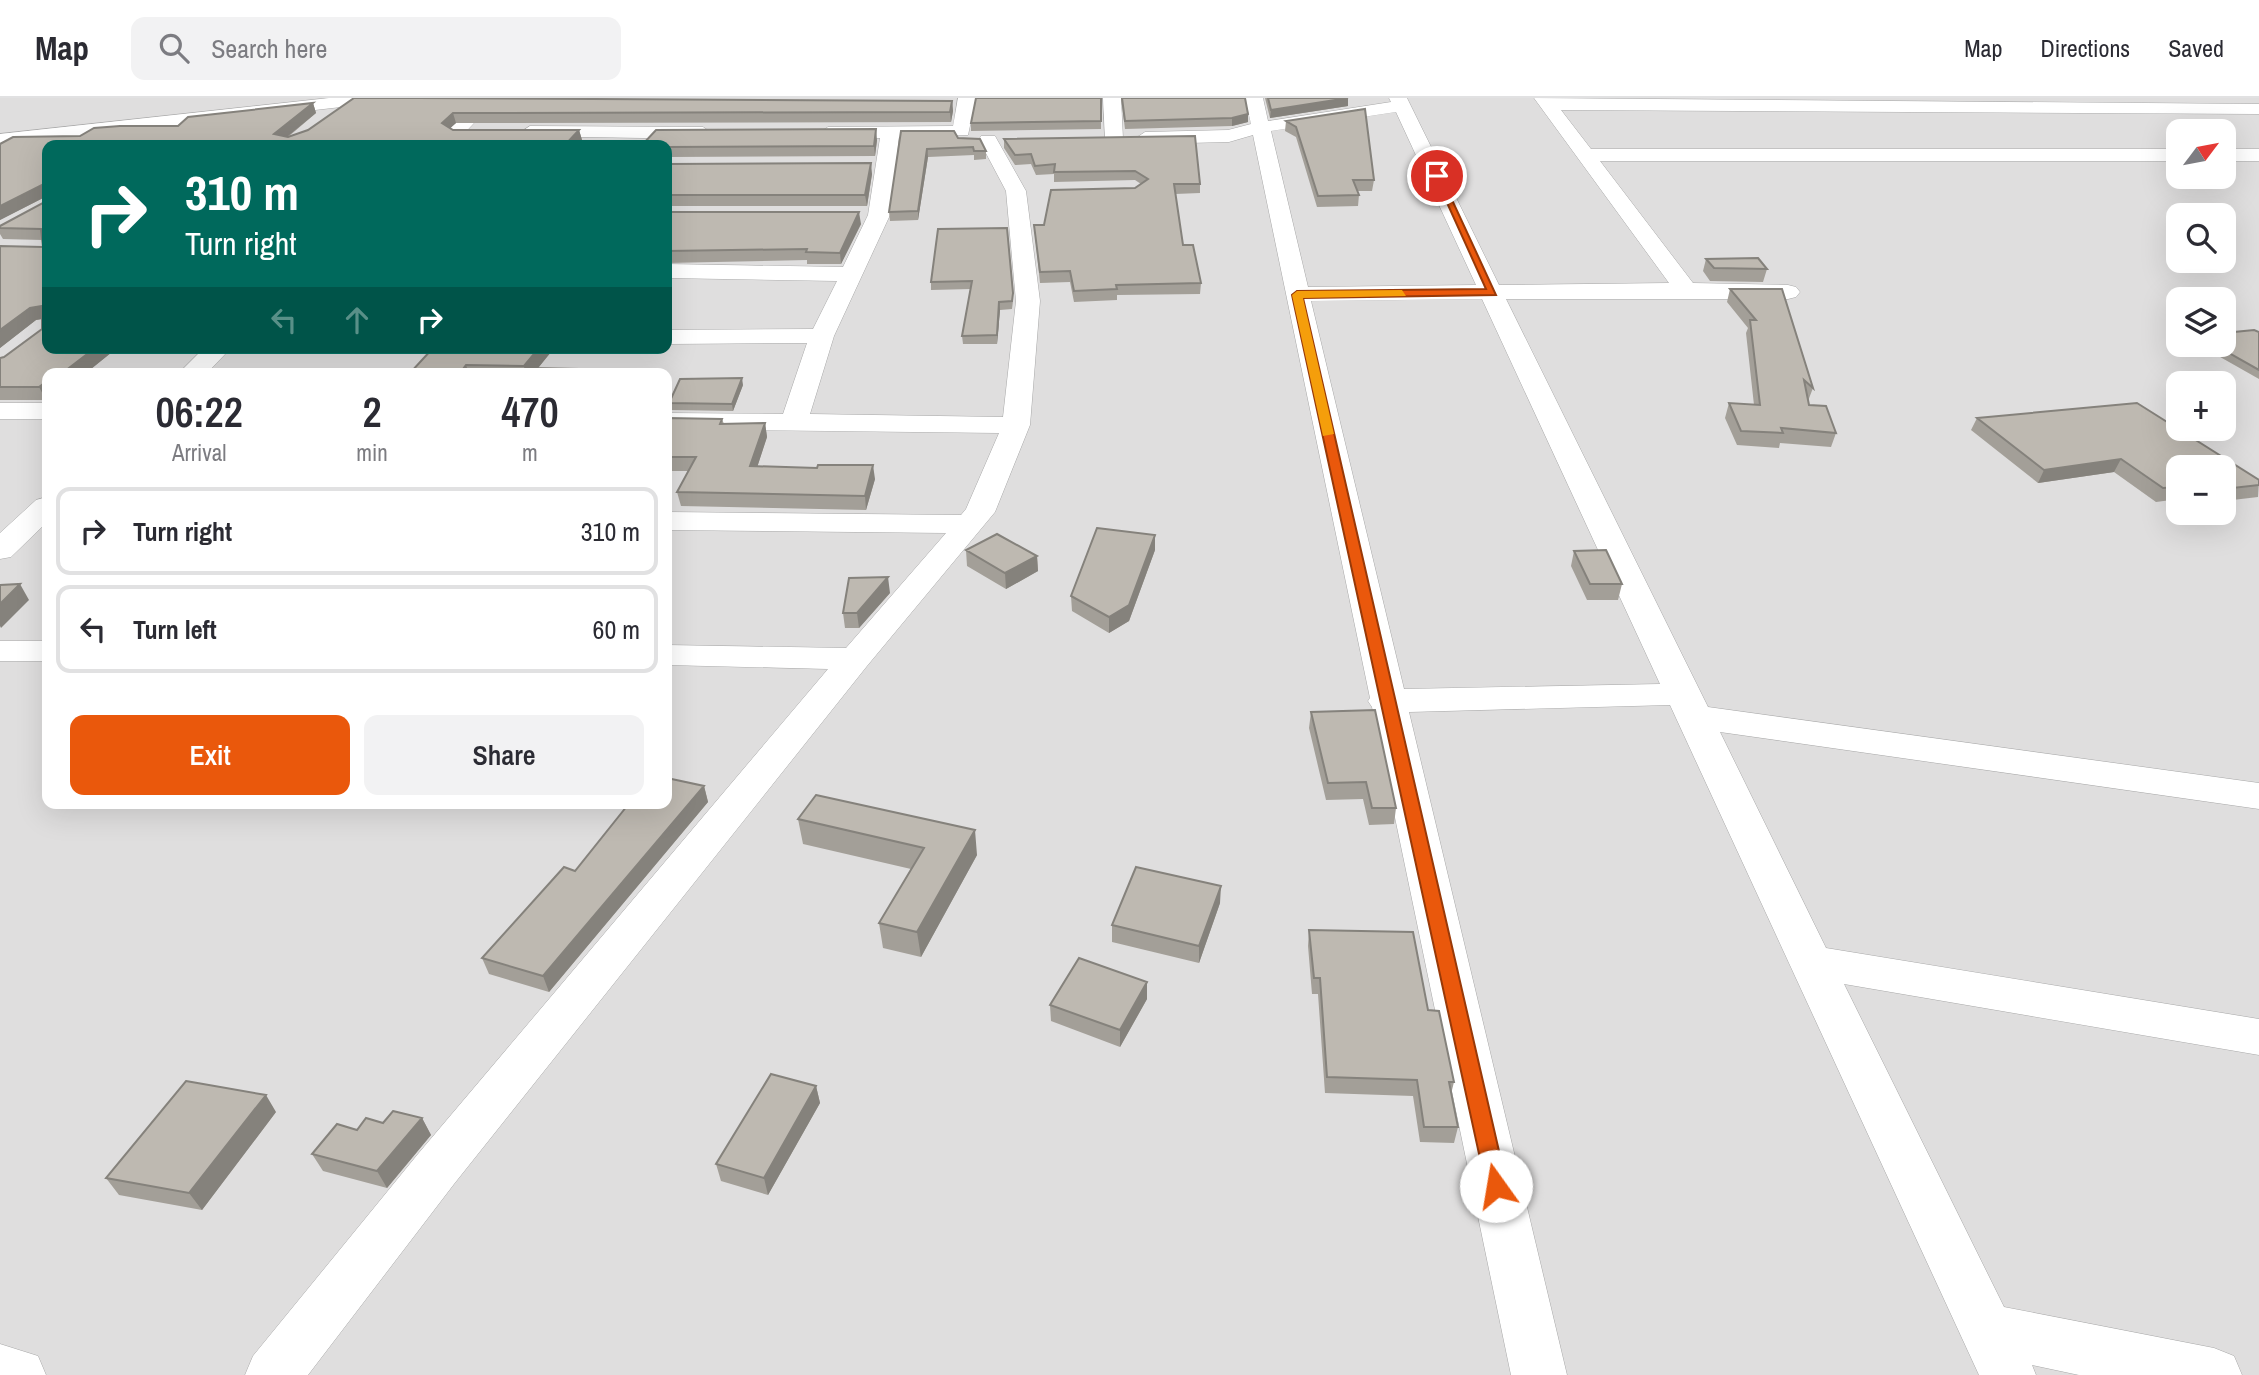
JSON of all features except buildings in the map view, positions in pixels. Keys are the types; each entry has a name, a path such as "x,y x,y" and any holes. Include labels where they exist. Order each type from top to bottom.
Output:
{"street":[{"path":"0,128 273,98"},
{"path":"0,140 376,98"},
{"path":"1112,98 1114,139"},
{"path":"319,123 348,100"},
{"path":"449,139 486,101 511,104"},
{"path":"1546,101 2259,109"},
{"path":"1546,101 1686,290"},
{"path":"889,138 961,131 962,102"},
{"path":"1091,139 1230,136 1258,112 1401,102 1998,1352 2214,1375"},
{"path":"1258,112 1386,701 1539,1375"},
{"path":"147,140 181,119"},
{"path":"449,139 484,132"},
{"path":"512,132 722,133"},
{"path":"273,1375 436,1169 855,659 980,512 1016,425 1028,301 1029,191 1002,140 806,133"},
{"path":"795,421 822,336 879,215 877,165 889,138"},
{"path":"1586,155 2166,155"},
{"path":"2236,155 2259,155"},
{"path":"853,215 879,215"},
{"path":"672,271 852,274"},
{"path":"1297,295 1686,290 1788,292"},
{"path":"672,337 822,336"},
{"path":"197,368 213,354"},
{"path":"0,411 42,411"},
{"path":"672,421 1016,425"},
{"path":"0,550 41,517"},
{"path":"672,521 968,524"},
{"path":"0,651 42,651"},
{"path":"672,655 855,659"},
{"path":"1386,701 1689,706 2259,796"},
{"path":"1812,962 2259,1037"},
{"path":"0,1371 18,1375"}],"shaded area":[{"path":"0,98 2259,98 2259,1375 0,1375"}],"slow traffic":[{"path":"1328,434 1297,295 1402,293"}],"route":[{"path":"1437,176 1492,292 1297,295 1496,1186"}]}
